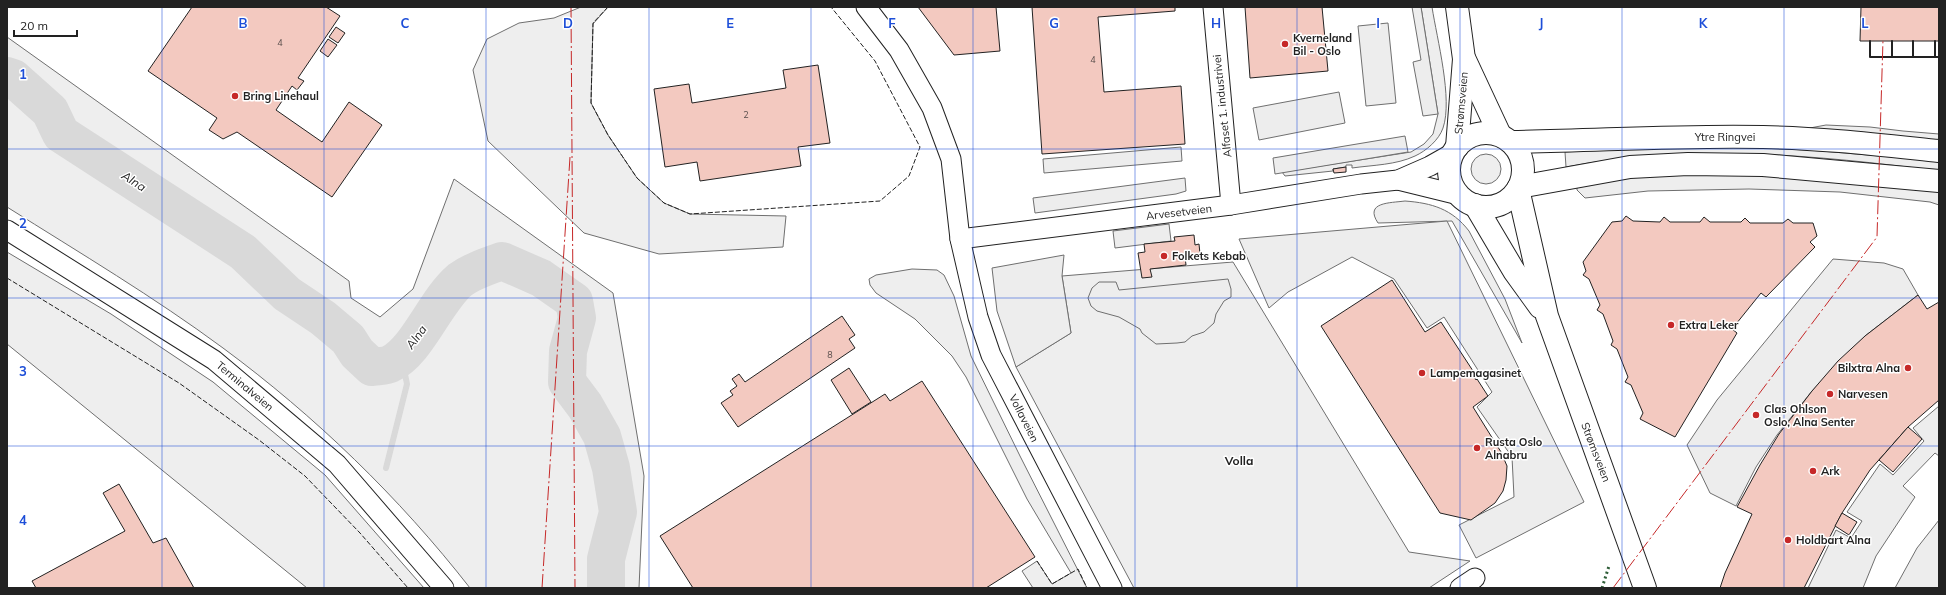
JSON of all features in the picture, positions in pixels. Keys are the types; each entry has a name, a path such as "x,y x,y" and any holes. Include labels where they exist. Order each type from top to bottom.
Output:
{"main road":[{"name":"Strømsveien","path":"1455,150 1464,59 1457,7"},
{"name":"Strømsveien","path":"1464,59 1505,139"},
{"path":"1488,133 1505,139 1517,150 1523,168 1518,188 1512,197 1504,202 1490,206 1467,200 1453,185 1450,175 1450,164 1455,150 1466,139 1477,134 1488,133"},
{"name":"Ytre Ringvei","path":"1505,139 1764,137 1847,142 1939,151"},
{"path":"1518,188 1630,167 1688,164 1763,165 1939,181"},
{"name":"Strømsveien","path":"1518,188 1546,316 1646,588"},
{"name":"Strømsveien","path":"1467,200 1546,316"}],"street":[{"name":"Vollaveien","path":"866,7 899,50 932,108 952,159 960,239 978,317 991,355 1112,588"},
{"name":"Alfaset 1. industrivei","path":"1212,7 1231,205"},
{"name":"Arvesetveien","path":"960,239 1231,205 1362,184 1398,180 1430,166 1455,150"},
{"name":"Arvesetveien","path":"1398,180 1467,200"},
{"name":"Terminalveien","path":"7,230 214,360 337,464 444,588"}],"shaded area":[{"path":"581,7 608,7 593,24 591,103 608,135 637,178 664,203 690,214 786,216 783,247 659,254 584,233 488,141 473,70 487,39 519,23 554,18"},
{"path":"1412,7 1421,7 1438,114 1423,116 1413,62 1421,60"},
{"path":"1421,7 1432,7 1445,85 1446,116 1443,128 1435,141 1419,154 1400,161 1352,168 1352,165 1346,165 1346,167 1333,169 1333,171 1285,176 1282,172 1411,152 1424,144 1433,134 1438,114"},
{"path":"1388,23 1396,103 1366,106 1358,26"},
{"path":"7,37 349,281 351,298 380,317 413,289 454,179 613,293 644,476 639,588 470,588 443,554 385,490 354,459 290,401 197,329 7,207"},
{"path":"1339,92 1345,123 1259,140 1253,108"},
{"path":"1826,125 1870,127 1939,134 1939,141 1799,130"},
{"path":"1405,136 1408,152 1275,174 1273,158"},
{"path":"1181,147 1182,161 1044,173 1043,159"},
{"path":"1735,147 1809,150 1939,161 1939,171 1847,160 1753,154 1659,155 1566,167 1565,152 1606,149"},
{"path":"1486,154 1497,158 1501,169 1497,180 1486,184 1475,180 1471,169 1475,158"},
{"path":"1748,174 1939,190 1939,205 1930,202 1840,192 1749,189 1648,191 1585,198 1577,190 1577,186 1638,176"},
{"path":"1185,178 1186,191 1176,194 1035,213 1033,198"},
{"path":"1405,201 1424,203 1441,208 1456,217 1469,231 1505,299 1522,343 1452,221 1378,223 1374,211 1376,207 1386,203"},
{"path":"1447,221 1584,502 1476,558 1459,525 1514,497 1512,457 1477,407 1492,392 1444,317 1427,328 1394,279 1352,257 1288,292 1269,308 1239,239"},
{"path":"1169,224 1171,241 1115,248 1113,231"},
{"path":"7,252 111,314 213,382 325,475 424,588 307,588 7,344"},
{"path":"1064,255 1062,276 1071,333 1016,367 997,311 992,268"},
{"path":"1833,259 1884,263 1903,269 1918,295 1865,336 1812,391 1777,435 1756,467 1736,506 1710,493 1687,445 1717,400"},
{"path":"1233,262 1409,552 1470,561 1429,588 1134,588 1016,367 1071,333 1062,276"},
{"path":"912,269 937,270 944,275 954,296 971,356 1087,588 1033,588 1022,571 1037,561 1052,584 1071,573 1027,499 966,377 952,356 915,319 876,293 870,285 869,279 876,275"},
{"path":"1228,279 1231,289 1231,297 1224,301 1216,314 1214,323 1204,332 1192,336 1185,342 1156,344 1142,333 1140,329 1119,317 1097,311 1091,306 1088,298 1092,288 1099,282 1116,282 1119,290"},
{"path":"1939,406 1939,456 1935,453 1903,486 1915,497 1876,556 1863,588 1808,588 1836,530 1851,538 1862,521 1847,512 1880,464 1893,475 1924,441 1913,428"},
{"path":"1939,520 1939,588 1895,588 1917,548"}],"building":[{"name":"Bring Linehaul","path":"192,7 326,7 340,16 298,78 304,81 297,90 292,86 276,110 322,142 349,102 382,125 332,197 237,132 223,139 209,130 217,118 148,71"},
{"path":"918,7 996,7 1000,51 954,55"},
{"path":"1032,7 1175,7 1175,11 1098,17 1104,92 1181,86 1185,144 1042,154"},
{"path":"1245,7 1322,7 1328,71 1250,78"},
{"path":"1861,7 1939,7 1939,41 1860,41"},
{"path":"336,27 345,33 338,43 329,37"},
{"path":"328,39 337,45 328,57 320,51"},
{"path":"818,65 830,143 798,147 801,166 700,181 697,162 665,167 654,89 689,84 692,103 786,88 783,70"},
{"path":"1346,167 1346,172 1334,173 1333,169"},
{"name":"Extra Leker","path":"1626,216 1633,221 1660,222 1664,217 1670,222 1700,222 1704,217 1710,222 1741,222 1745,218 1750,223 1783,223 1788,219 1793,223 1813,223 1817,236 1810,242 1815,247 1766,297 1761,293 1732,329 1737,333 1675,437 1640,419 1643,413 1631,385 1625,382 1628,377 1617,349 1611,345 1613,341 1603,314 1597,310 1600,305 1589,279 1583,275 1586,271 1583,262 1612,222 1622,221"},
{"name":"Folkets Kebab","path":"1194,235 1195,245 1199,244 1200,254 1185,257 1186,265 1150,269 1152,277 1142,278 1138,253 1145,252 1144,244 1175,241 1174,237"},
{"path":"1392,280 1425,332 1441,322 1475,374 1473,375 1476,380 1477,379 1488,396 1473,407 1501,452 1507,466 1506,480 1503,491 1495,503 1471,520 1440,513 1321,326"},
{"path":"1918,295 1927,309 1939,302 1939,400 1908,427 1870,470 1842,513 1804,588 1720,588 1725,573 1752,514 1737,507 1779,434 1812,391 1838,361 1865,336"},
{"path":"842,316 855,335 849,339 855,348 738,427 721,403 733,395 730,391 737,386 732,379 739,374 745,382"},
{"path":"849,368 871,402 852,414 831,380"},
{"path":"922,381 1035,557 986,588 693,588 660,536 885,394 890,401"},
{"path":"1908,427 1922,439 1893,472 1879,460"},
{"path":"119,484 153,543 166,538 194,588 36,588 32,581 125,531 103,493"},
{"path":"1842,513 1857,522 1849,535 1835,526"}],"waterway":[{"name":"Alna","path":"7,76 13,78 50,111 61,134 243,252 287,294 323,318 348,339 357,353 372,367 388,365 400,358 417,338 442,300 460,280 475,271 502,261 541,278 574,301 577,318 568,351 567,382 585,406 602,436 611,468 618,512 606,559 606,588"},
{"path":"386,468 407,384 401,355"}],"hedge":[{"path":"1602,588 1609,566"}],"fence":[{"path":"608,7 593,23 591,103 608,135 637,178 664,203 690,214 880,201 909,176 920,147 875,61 831,7"},
{"path":"7,278 179,383 259,440 305,476 360,533 408,588"},
{"path":"1037,561 1052,584 1078,569 1087,588"}],"wall":[{"path":"1870,41 1870,57 1939,57"},
{"path":"1892,41 1892,57"},
{"path":"1913,41 1913,57"},
{"path":"1935,41 1935,57"}],"power":[{"path":"571,7 575,588"},
{"path":"1613,588 1877,237 1883,40"},
{"path":"542,588 570,157"}],"place":[{"name":"Kverneland Bil - Oslo","path":"1285,44"},
{"name":"Bring Linehaul","path":"235,96"},
{"name":"Folkets Kebab","path":"1164,256"},
{"name":"Extra Leker","path":"1671,325"},
{"name":"Bilxtra Alna","path":"1908,368"},
{"name":"Lampemagasinet","path":"1422,373"},
{"name":"Narvesen","path":"1830,394"},
{"name":"Clas Ohlson Oslo, Alna Senter","path":"1756,415"},
{"name":"Rusta Oslo Alnabru","path":"1477,448"},
{"name":"Ark","path":"1813,471"},
{"name":"Holdbart Alna","path":"1788,540"}],"district":[{"name":"Volla","path":"1239,460"}]}
